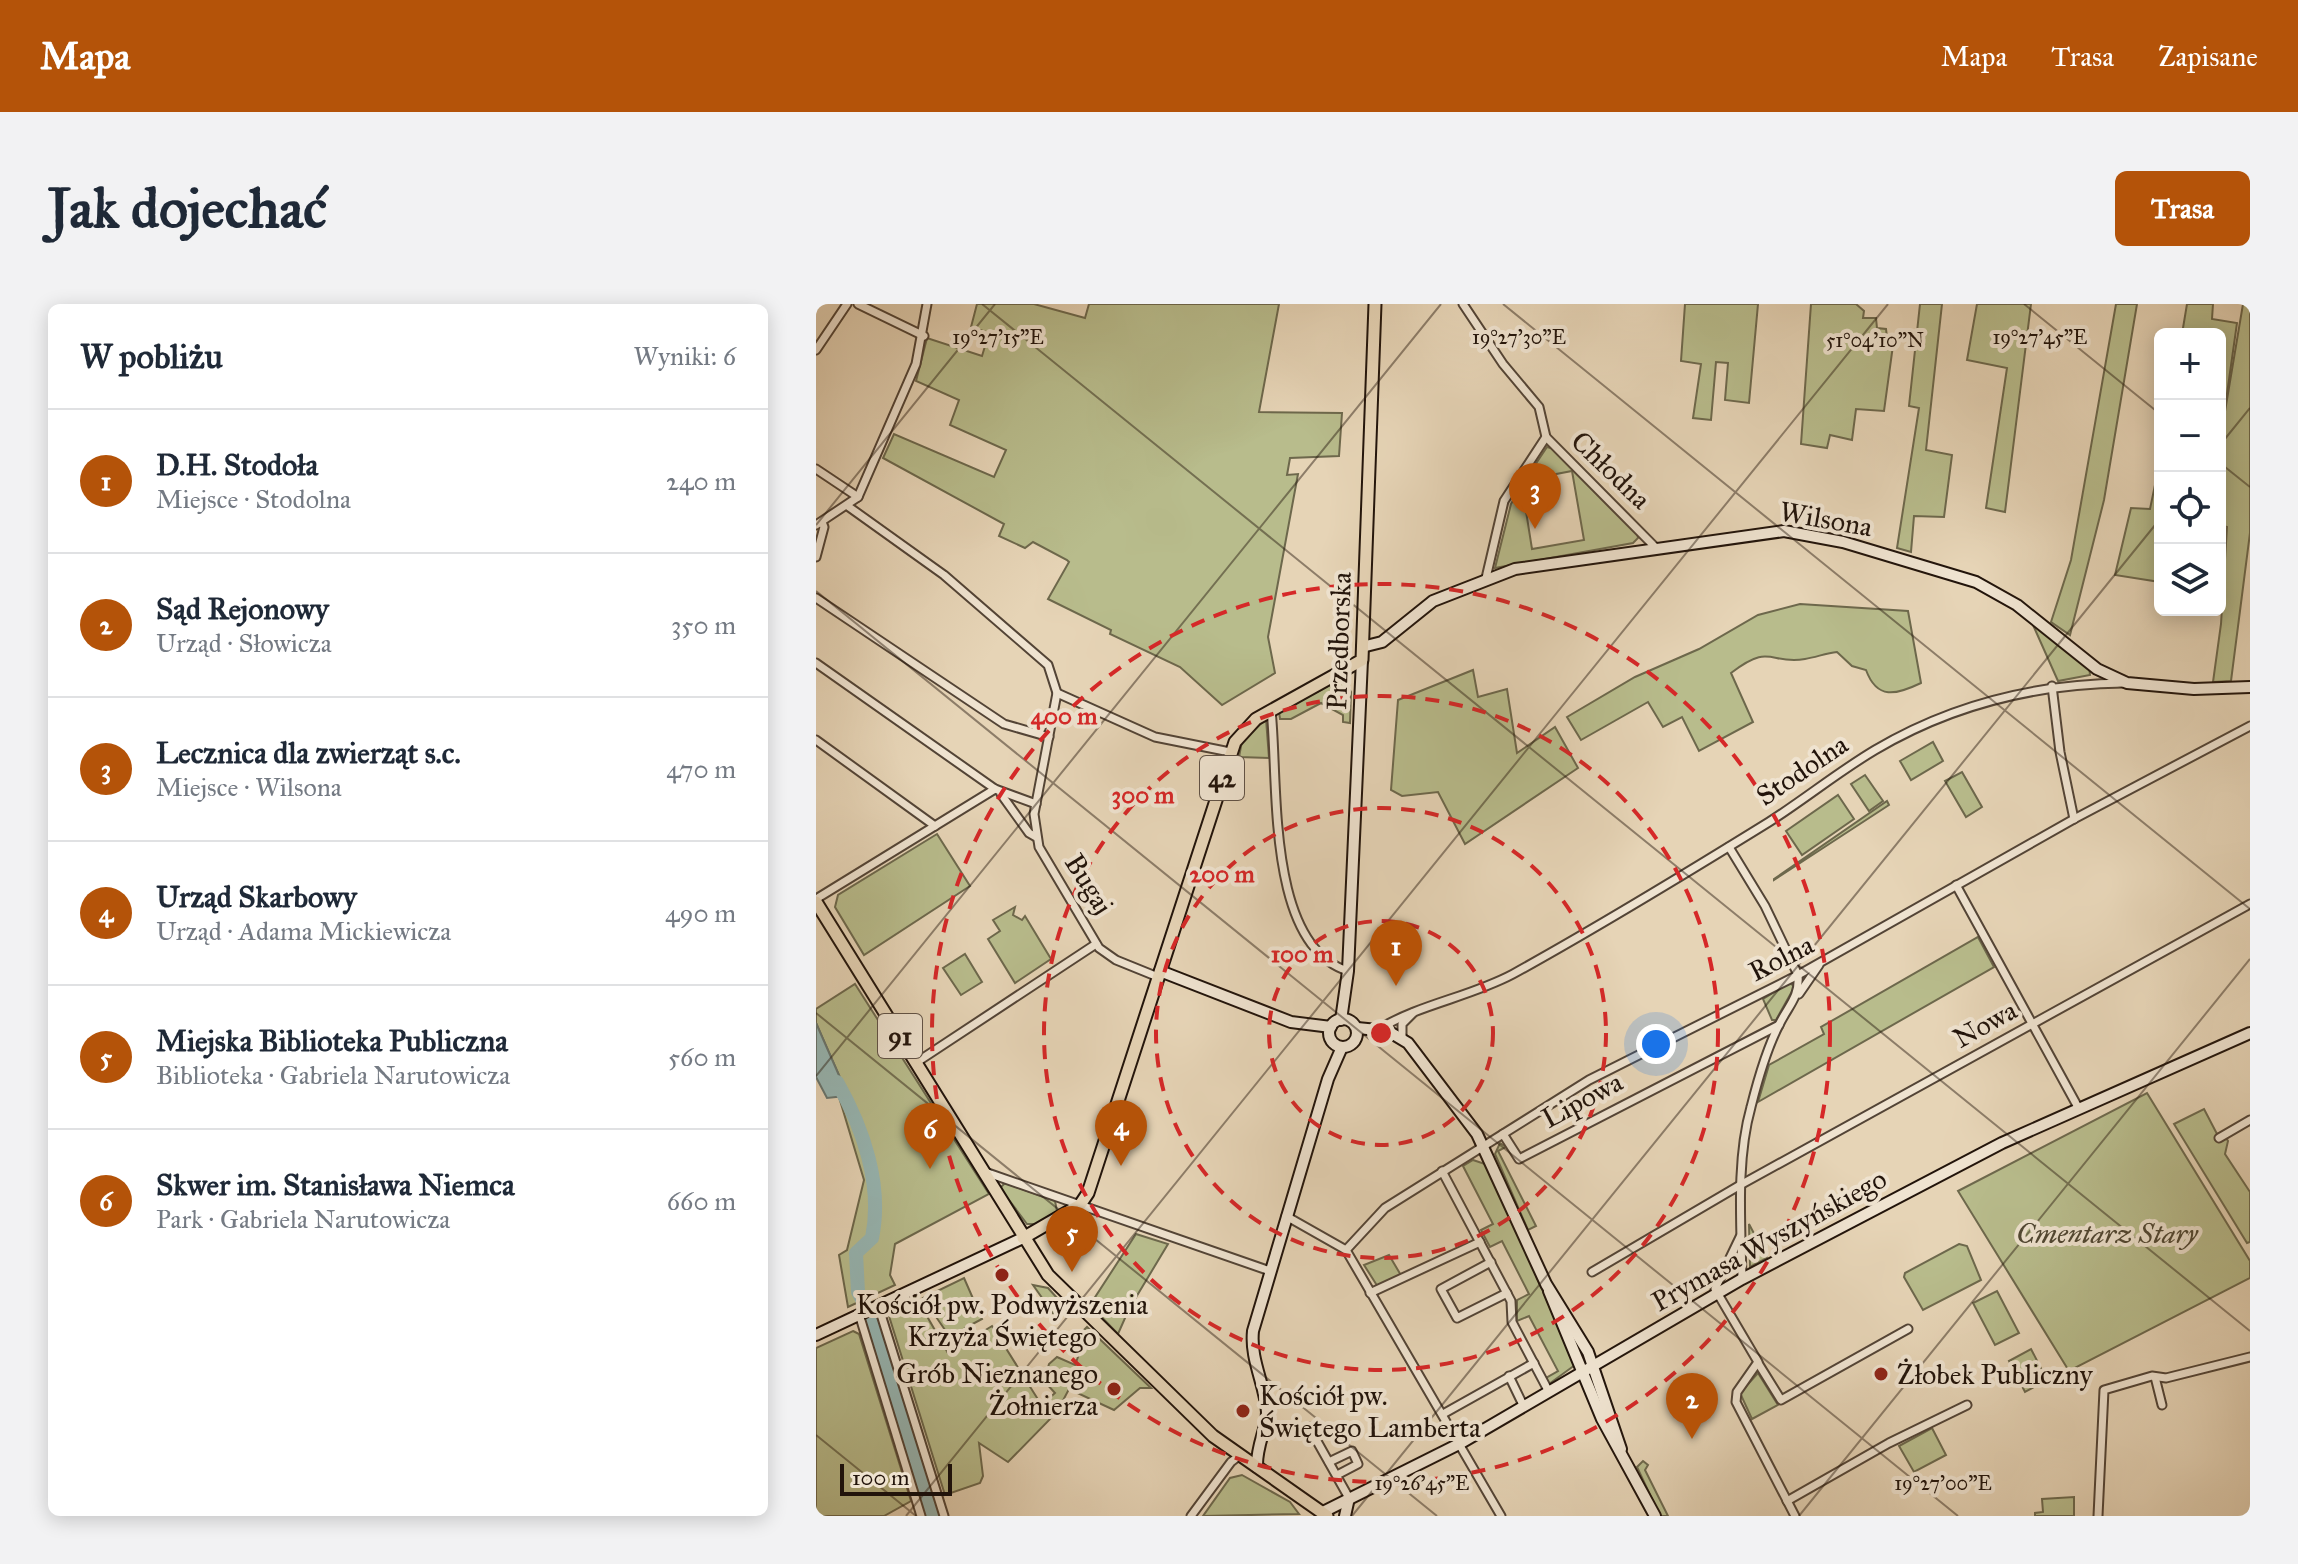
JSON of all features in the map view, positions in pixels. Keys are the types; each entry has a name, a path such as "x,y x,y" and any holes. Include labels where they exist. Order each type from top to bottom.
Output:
{"main road":[{"name":"Przedborska","path":"1362,660 1375,304"},
{"name":"42","path":"1080,1205 1088,1193 1230,752 1248,726 1362,660"},
{"name":"91","path":"816,901 1023,1238"},
{"path":"1080,1205 1023,1238 1048,1275 1077,1307 1213,1436 1322,1515"}],"street":[{"path":"816,350 847,304"},
{"path":"858,304 924,336"},
{"path":"816,557 824,527 819,524 849,507 858,497 916,364 924,336 927,304"},
{"name":"Chłodna","path":"1463,304 1503,364 1539,407 1546,437 1655,547"},
{"path":"1486,578 1504,501 1546,437"},
{"path":"816,469 858,497"},
{"path":"849,507 944,575 1048,665 1057,693 1036,804 1036,837"},
{"name":"Wilsona","path":"1362,647 1382,642 1421,608 1486,578 1515,569 1784,531 1843,542 1988,588 2017,605 2097,669 2127,683"},
{"path":"816,598 1004,724 1049,737"},
{"name":"Przedborska","path":"1351,1026 1347,976 1362,660"},
{"name":"Bugaj","path":"816,663 998,791 1036,804"},
{"path":"2090,683 2097,669"},
{"name":"Stodolna","path":"1379,1029 1398,1016 1470,994 1512,974 1729,847 1892,741 1998,698 2052,686 2090,683 2194,689 2250,687"},
{"path":"2052,686 2056,729 2074,819"},
{"path":"1057,693 1155,737 1230,752"},
{"path":"1271,710 1280,861 1305,939 1347,976"},
{"name":"Rolna","path":"1346,1250 1385,1208 1589,1080 1798,975 2074,819 2250,726"},
{"path":"816,740 935,826"},
{"path":"816,901 935,826 998,791"},
{"name":"Bugaj","path":"998,791 1029,833 1036,837 1045,859 1096,944 1116,960 1291,1022 1304,1030 1334,1038"},
{"path":"1729,847 1765,906 1798,975 1797,996"},
{"path":"1956,885 2079,1109"},
{"name":"Nowa","path":"1592,1272 1742,1184 2250,904"},
{"path":"917,1062 1096,944"},
{"path":"1742,1279 1742,1184 1750,1110 1779,1025 1819,963"},
{"path":"1402,1039 1402,1024 1415,1012"},
{"name":"Lipowa","path":"1503,1134 1519,1159 1779,1025"},
{"path":"1351,1026 1372,1034 1402,1039"},
{"path":"1334,1038 1352,1044 1351,1026"},
{"path":"1257,1467 1261,1431 1267,1412 1252,1339 1328,1079 1334,1038 1351,1026 1379,1029 1402,1039 1440,1082 1483,1145 1549,1289 1555,1311 1589,1368 1602,1419 1655,1516"},
{"name":"Prymasa Wyszyńskiego","path":"1322,1515 1349,1498 1461,1443 1742,1279 2002,1143 2250,1033"},
{"path":"2219,1138 2250,1120"},
{"path":"984,1171 1270,1271"},
{"path":"1442,1171 1507,1293 1512,1322 1549,1392"},
{"path":"1286,1216 1346,1250 1501,1516"},
{"path":"1741,1235 1718,1280 1717,1294 1781,1400 1908,1329"},
{"path":"816,1335 1023,1238"},
{"path":"1370,1293 1480,1242"},
{"path":"1491,1262 1441,1289 1457,1318 1507,1293"},
{"path":"878,1305 944,1516"},
{"path":"859,1314 921,1516"},
{"path":"2098,1516 2104,1390 2250,1357"},
{"path":"1758,1362 1737,1392 1736,1402 1795,1516"},
{"path":"1443,1414 1534,1363"},
{"path":"1509,1376 1524,1407"},
{"path":"2155,1377 2162,1405"},
{"path":"1787,1501 1889,1443 1967,1405"},
{"path":"1309,1427 1349,1498 1345,1516"},
{"path":"1191,1516 1231,1462 1261,1431"},
{"path":"1329,1462 1352,1451 1358,1464 1337,1475"}],"green space":[{"path":"977,304 1034,304 1085,318 1089,304 1279,304 1259,412 1342,413 1339,456 1290,458 1287,475 1298,474 1268,637 1275,673 1222,705 1180,667 1110,634 1111,630 1048,599 1069,562 1067,560 1033,542 1025,548 999,536 1004,524 883,458 894,434 994,477 1006,450 950,425 959,400 916,381 927,338 982,356 989,333 971,327"},
{"path":"1685,304 1758,304 1749,403 1725,400 1728,363 1716,362 1711,420 1693,418 1701,364 1681,361"},
{"path":"1811,304 1856,304 1864,311 1863,318 1876,318 1877,328 1886,329 1887,337 1894,338 1884,411 1856,409 1852,440 1830,435 1827,448 1801,444"},
{"path":"1920,304 1942,304 1926,450 1952,455 1944,517 1914,516 1911,552 1897,548 1919,408 1909,406"},
{"path":"1977,304 2031,304 2005,512 1986,508 2007,368 1967,360"},
{"path":"2116,304 2137,304 2104,500 2070,635 2051,622 2071,560"},
{"path":"2187,304 2213,304 2212,319 2237,323 2226,401 2226,328 2183,328"},
{"path":"2243,304 2250,304 2250,533 2231,681 2213,682 2221,616 2226,616 2226,405"},
{"path":"1547,447 1554,449 1637,531 1638,538 1633,543 1495,568 1511,504 1522,486 1532,549 1584,540 1572,471 1525,480"},
{"path":"2154,490 2154,581 2115,575 2131,508 2150,509"},
{"path":"1800,604 1908,611 1921,683 1896,692 1882,690 1870,680 1866,670 1852,666 1837,652 1805,659 1754,659 1731,673 1753,722 1699,751 1682,717 1663,727 1648,702 1581,740 1567,717 1635,677 1699,649 1758,615"},
{"path":"2033,625 2089,666 2090,675 2058,681"},
{"path":"1473,670 1478,697 1507,689 1517,753 1555,727 1578,768 1465,844 1438,792 1402,796 1391,790 1398,700"},
{"path":"1343,678 1351,692 1350,723 1343,722 1343,715 1321,703 1291,719 1280,719 1279,712"},
{"path":"1266,719 1269,758 1239,757 1242,741"},
{"path":"1933,742 1943,761 1911,780 1900,761"},
{"path":"1962,772 1982,807 1966,817 1945,781"},
{"path":"1865,775 1883,801 1869,811 1851,784"},
{"path":"1838,795 1854,819 1802,855 1786,831"},
{"path":"1887,801 1889,805 1774,880 1774,879"},
{"path":"937,834 970,886 864,955 835,907 838,895"},
{"path":"1015,907 1013,915 1022,920 1025,916 1051,959 1015,983 988,939 1000,931 993,920"},
{"path":"1978,937 1994,967 1758,1102 1769,1065 1824,1034 1821,1027"},
{"path":"965,954 982,982 961,995 943,968"},
{"path":"1789,983 1795,986 1776,1020 1772,1020 1763,999"},
{"path":"855,984 989,1194 895,1244 890,1275 895,1285 848,1307 839,1255 847,1250 864,1180 839,1097 845,1096 845,1089 816,1023 816,1009"},
{"name":"Cmentarz Stary","path":"2147,1093 2250,1261 2250,1278 2069,1371 1958,1191"},
{"path":"2204,1109 2217,1134 2222,1132 2228,1141 2225,1154 2250,1192 2250,1242 2247,1243 2174,1124"},
{"path":"1500,1143 1506,1147 1498,1151 1536,1226 1528,1230 1495,1154"},
{"path":"1473,1160 1488,1165 1575,1365 1549,1384 1546,1378 1558,1371 1529,1316 1517,1321 1517,1300 1529,1294 1502,1241 1490,1247 1481,1230 1493,1224 1463,1166"},
{"path":"1005,1183 1055,1201 1057,1211 1036,1224 1027,1224 1000,1188"},
{"path":"1749,1224 1767,1258 1750,1267"},
{"path":"1136,1234 1168,1244 1129,1309 1118,1334 1090,1305"},
{"path":"1959,1244 1967,1246 1981,1280 1923,1310 1904,1277 1905,1273"},
{"path":"1389,1255 1402,1277 1378,1287 1364,1265"},
{"path":"964,1278 982,1319 965,1328 968,1334 954,1343 923,1298"},
{"path":"1033,1285 1048,1288 1068,1310 1057,1319"},
{"path":"1997,1291 2019,1333 1995,1345 1973,1303"},
{"path":"916,1297 948,1353 992,1326 1044,1409 1045,1402 1055,1393 1044,1381 1049,1364 1057,1357 1075,1365 1082,1346 1074,1340 1087,1327 1151,1388 1140,1388 1114,1410 1069,1389 1057,1412 1008,1462 979,1443 983,1476 980,1483 945,1495 889,1316 893,1308"},
{"path":"877,1316 939,1516 934,1516 877,1330"},
{"path":"869,1320 930,1516 925,1516 865,1321"},
{"path":"853,1331 859,1334 911,1501 884,1516 816,1516 816,1348"},
{"path":"2031,1349 2047,1380 2025,1392 2009,1361"},
{"path":"1758,1373 1778,1405 1752,1419 1740,1393"},
{"path":"1932,1428 1946,1455 1914,1472 1899,1446"},
{"path":"1643,1461 1648,1465 1645,1470 1668,1516 1660,1516 1637,1467"},
{"path":"1242,1475 1290,1502 1299,1514 1203,1516 1230,1478"},
{"path":"2074,1497 2074,1516 2035,1516 2035,1513 2043,1512 2042,1499"}],"water":[{"path":"816,1023 845,1089 845,1096 827,1098 816,1077"}],"waterway":[{"path":"837,1082 855,1118 873,1177 875,1218 872,1238 856,1253 858,1292 864,1303"},
{"path":"872,1319 932,1516"}],"place":[{"name":"Lecznica dla zwierząt s.c.","path":"1535,529"},
{"name":"D.H. Stodoła","path":"1396,986"},
{"name":"Urząd Skarbowy","path":"1121,1166"},
{"name":"Skwer im. Stanisława Niemca","path":"930,1169"},
{"name":"Miejska Biblioteka Publiczna","path":"1072,1272"},
{"name":"Kościół pw. Podwyższenia Krzyża Świętego","path":"1002,1275"},
{"name":"Żłobek Publiczny","path":"1881,1374"},
{"name":"Grób Nieznanego Żołnierza","path":"1114,1389"},
{"name":"Kościół pw. Świętego Lamberta","path":"1243,1411"},
{"name":"Sąd Rejonowy","path":"1692,1439"}]}
